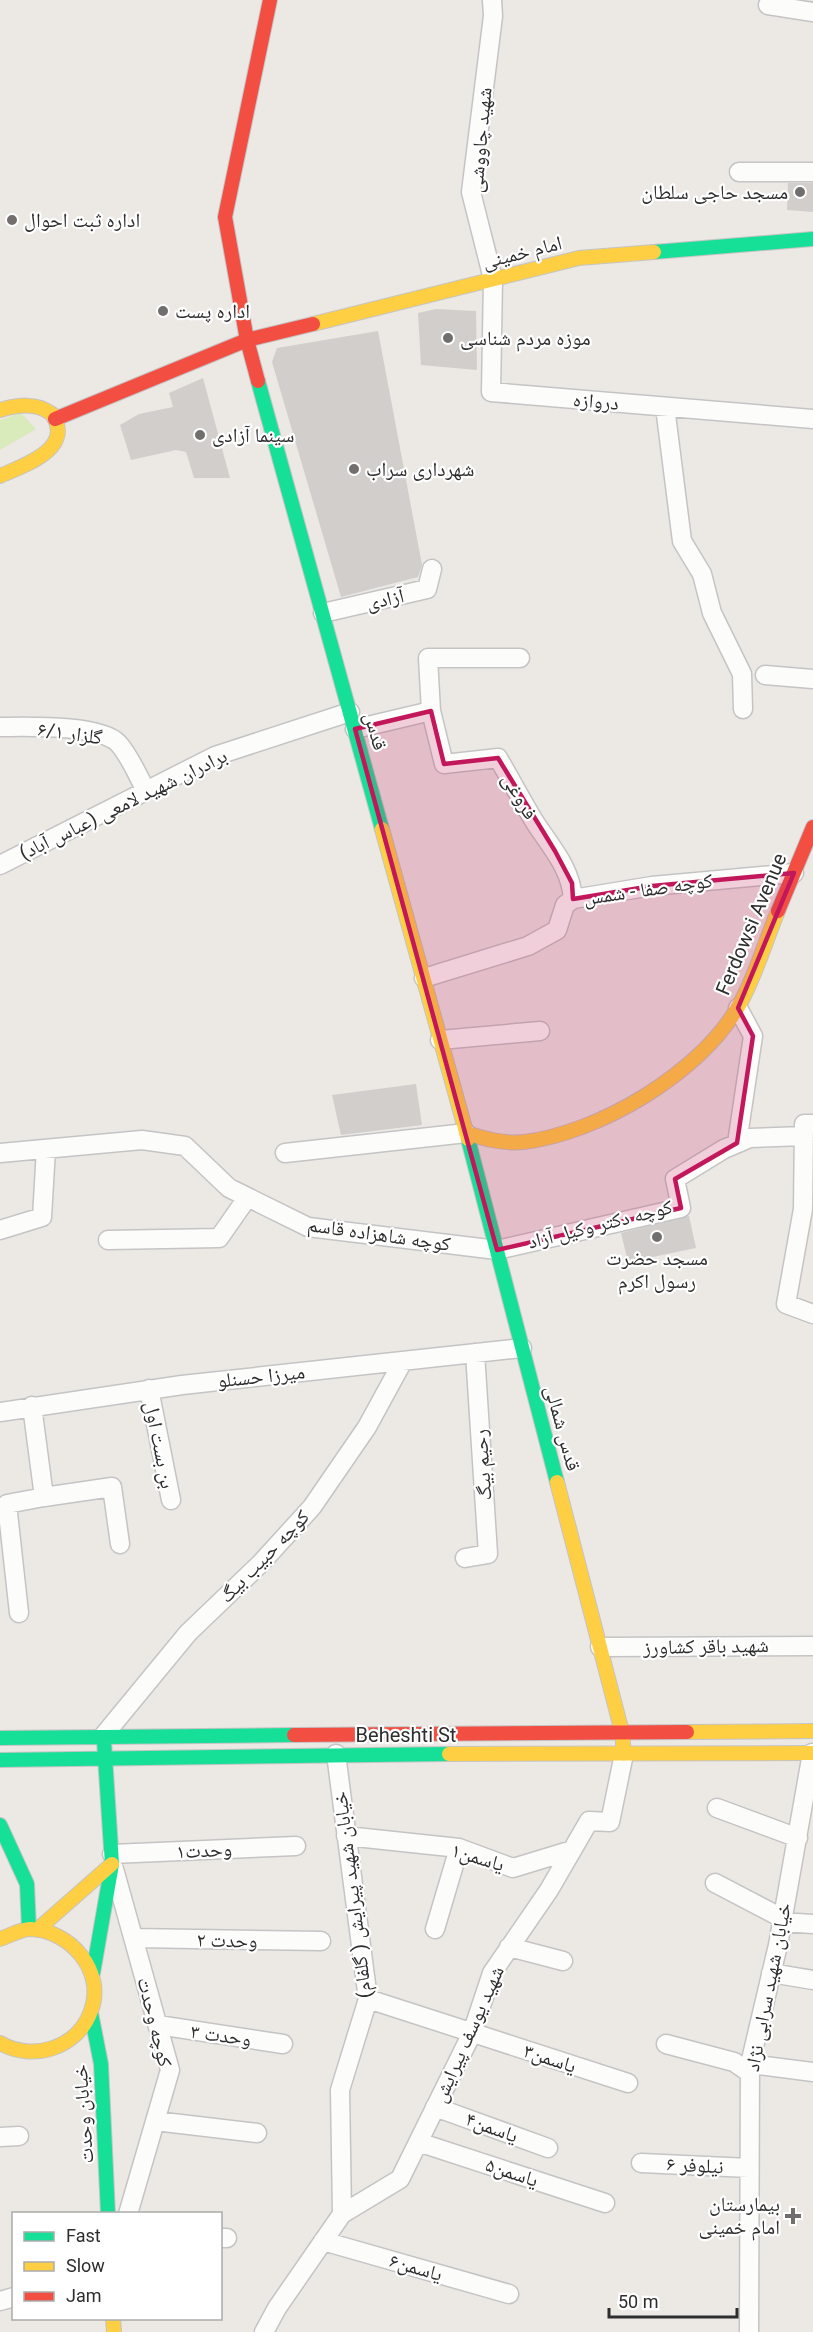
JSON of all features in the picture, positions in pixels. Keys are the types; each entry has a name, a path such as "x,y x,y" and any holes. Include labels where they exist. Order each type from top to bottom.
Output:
{"main road":[{"name":"قدس","path":"270,0 225,217 248,340 466,1133"},
{"name":"امام خمینی","path":"56,419 248,340 579,258 813,240"},
{"path":"0,399 15,406"},
{"path":"0,410 26,405 47,411 56,419 56,444 40,458 0,476"},
{"name":"Ferdowsi Avenue","path":"466,1133 496,1142 525,1142 570,1132 602,1119 667,1080 707,1047 738,1008 813,827"},
{"path":"797,865 813,874"},
{"name":"قدس شمالی","path":"466,1133 622,1732 624,1754"},
{"name":"Beheshti St","path":"0,1737 813,1731"},
{"path":"0,2054 46,2052 65,2044 81,2031 91,2013 95,1993 93,1973 112,1859 104,1735"},
{"name":"Beheshti St","path":"0,1760 336,1755 812,1753"},
{"path":"0,1825 27,1884 33,1929"},
{"path":"33,1929 112,1859"},
{"path":"0,1939 9,1933 33,1929 50,1931 69,1940 83,1954 93,1973"},
{"name":"خیابان وحدت","path":"91,2013 101,2064 108,2212"},
{"path":"0,2043 26,2053"}],"street":[{"name":"شهید چاووشی","path":"492,0 493,16 471,192 493,279"},
{"path":"768,5 813,12"},
{"path":"739,172 813,172"},
{"name":"دروازه","path":"493,279 491,392 813,419"},
{"path":"665,407 682,541 702,574 712,613 742,674 743,709"},
{"name":"آزادی","path":"323,613 427,589 432,569"},
{"name":"فروغی","path":"520,658 428,658 431,711 444,764 498,758 536,824 555,851 572,883 573,899"},
{"path":"765,675 813,679"},
{"path":"353,721 431,711"},
{"name":"برادران شهید لامعی (عباس آباد)","path":"0,865 215,756 353,721"},
{"name":"گلزار ۶/۱","path":"0,727 52,727 107,736 121,748 146,791"},
{"name":"کوچه صفا - شمس","path":"424,978 528,946 557,930 566,905 573,899 797,865"},
{"path":"737,1143 753,1036 738,1008"},
{"path":"440,1040 540,1031"},
{"path":"808,1130 803,1209 786,1304 813,1314"},
{"name":"کوچه دکتر وکیل آزاد","path":"497,1250 681,1208 675,1179 737,1143 750,1138 808,1130"},
{"path":"285,1153 466,1133"},
{"name":"کوچه شاهزاده قاسم","path":"0,1153 142,1140 185,1146 229,1188 308,1227 497,1250"},
{"path":"0,1230 42,1217 46,1149"},
{"path":"108,1240 219,1238 247,1198"},
{"name":"میرزا حسنلو","path":"0,1412 149,1389 522,1348"},
{"name":"رحیم بیگ","path":"465,1558 488,1554 475,1353"},
{"name":"کوچه حبیب بیگ","path":"104,1735 188,1633 261,1563 312,1507 367,1427 403,1361"},
{"name":"بن بست اول","path":"149,1389 171,1500"},
{"path":"32,1406 44,1497"},
{"path":"19,1613 7,1504 112,1487 120,1544"},
{"name":"شهید باقر کشاورز","path":"600,1647 813,1646"},
{"name":"خیابان شهید سرابی نژاد","path":"749,2332 750,2068 782,1920 812,1753"},
{"name":"شهید یوسف پیرایش","path":"342,2214 400,2179 472,2034 492,1973 589,1821 610,1822 624,1754"},
{"name":"خیابان شهید پیرایش ( گلفام)","path":"336,1755 368,1999 340,2090 342,2214"},
{"path":"717,1808 798,1838"},
{"name":"یاسمن۱","path":"346,1836 459,1848 513,1868 572,1850"},
{"name":"وحدت۱","path":"112,1859 296,1846"},
{"path":"435,1929 459,1848"},
{"name":"کوچه وحدت","path":"112,1859 170,2070 129,2212"},
{"path":"715,1883 782,1920 813,1924"},
{"name":"وحدت ۲","path":"134,1938 321,1941"},
{"path":"509,1947 563,1961"},
{"path":"771,1973 813,1980"},
{"name":"یاسمن۳","path":"368,1999 628,2083"},
{"name":"وحدت ۳","path":"158,2025 283,2044"},
{"path":"666,2044 750,2068 813,2072"},
{"name":"یاسمن۴","path":"435,2107 548,2148"},
{"path":"155,2121 257,2133"},
{"path":"0,2137 19,2136"},
{"name":"یاسمن۵","path":"418,2142 605,2203"},
{"name":"نیلوفر ۶","path":"641,2163 749,2168"},
{"path":"270,2331 277,2308 342,2214"},
{"name":"یاسمن۶","path":"323,2241 509,2294"}],"highlighted area":[{"path":"431,711 444,764 498,758 555,851 572,883 573,899 652,886 794,873 738,1008 753,1036 737,1143 675,1179 681,1208 497,1250 355,729"}],"green space":[{"path":"21,413 36,429 0,450 0,420"}],"building":[{"name":"مسجد حاجی سلطان","path":"788,183 813,183 813,212 787,210"},
{"name":"موزه مردم شناسی","path":"436,309 476,311 477,370 421,365 418,313"},
{"name":"شهرداری سراب","path":"378,331 422,565 418,577 341,597 272,362 277,348"},
{"path":"203,378 230,478 194,478 186,452 176,450 131,460 120,425 139,414 173,407 169,393"},
{"path":"416,1084 422,1125 341,1135 332,1095"},
{"name":"مسجد حضرت رسول اکرم","path":"689,1216 696,1248 628,1262 621,1233"}],"traffic: fast":[{"path":"654,252 813,239"},
{"path":"258,381 382,829"},
{"path":"468,1139 557,1482"},
{"path":"0,1738 294,1735"},
{"path":"93,1973 112,1864 104,1741"},
{"path":"0,1760 449,1754"},
{"path":"0,1825 27,1884 29,1929"},
{"path":"91,2013 101,2064 108,2212"}],"traffic: slow":[{"path":"313,324 579,258 654,252"},
{"path":"0,410 33,406 52,414 57,426 57,437 44,454 0,476"},
{"path":"382,829 468,1139"},
{"path":"466,1133 487,1139 524,1142 584,1126 615,1113 645,1096 699,1055 721,1031 744,996 778,911"},
{"path":"557,1482 622,1732 624,1754"},
{"path":"687,1732 813,1731"},
{"path":"449,1754 813,1753"},
{"path":"37,1930 112,1864"},
{"path":"0,1939 30,1929 45,1931 59,1937 81,1955 89,1968 94,1996 85,2024 65,2042 40,2051 13,2049 0,2043"},
{"path":"113,2320 114,2332"}],"traffic: jam":[{"path":"258,381 247,340 225,217 270,0"},
{"path":"55,419 247,340 313,324"},
{"path":"778,911 813,827"},
{"path":"294,1735 687,1732"}],"place":[{"name":"مسجد حاجی سلطان","path":"800,192"},
{"name":"اداره ثبت احوال","path":"12,220"},
{"name":"اداره پست","path":"163,311"},
{"name":"موزه مردم شناسی","path":"448,338"},
{"name":"سینما آزادی","path":"200,435"},
{"name":"شهرداری سراب","path":"354,469"},
{"name":"مسجد حضرت رسول اکرم","path":"657,1237"},
{"name":"بیمارستان امام خمینی","path":"793,2216"}]}
